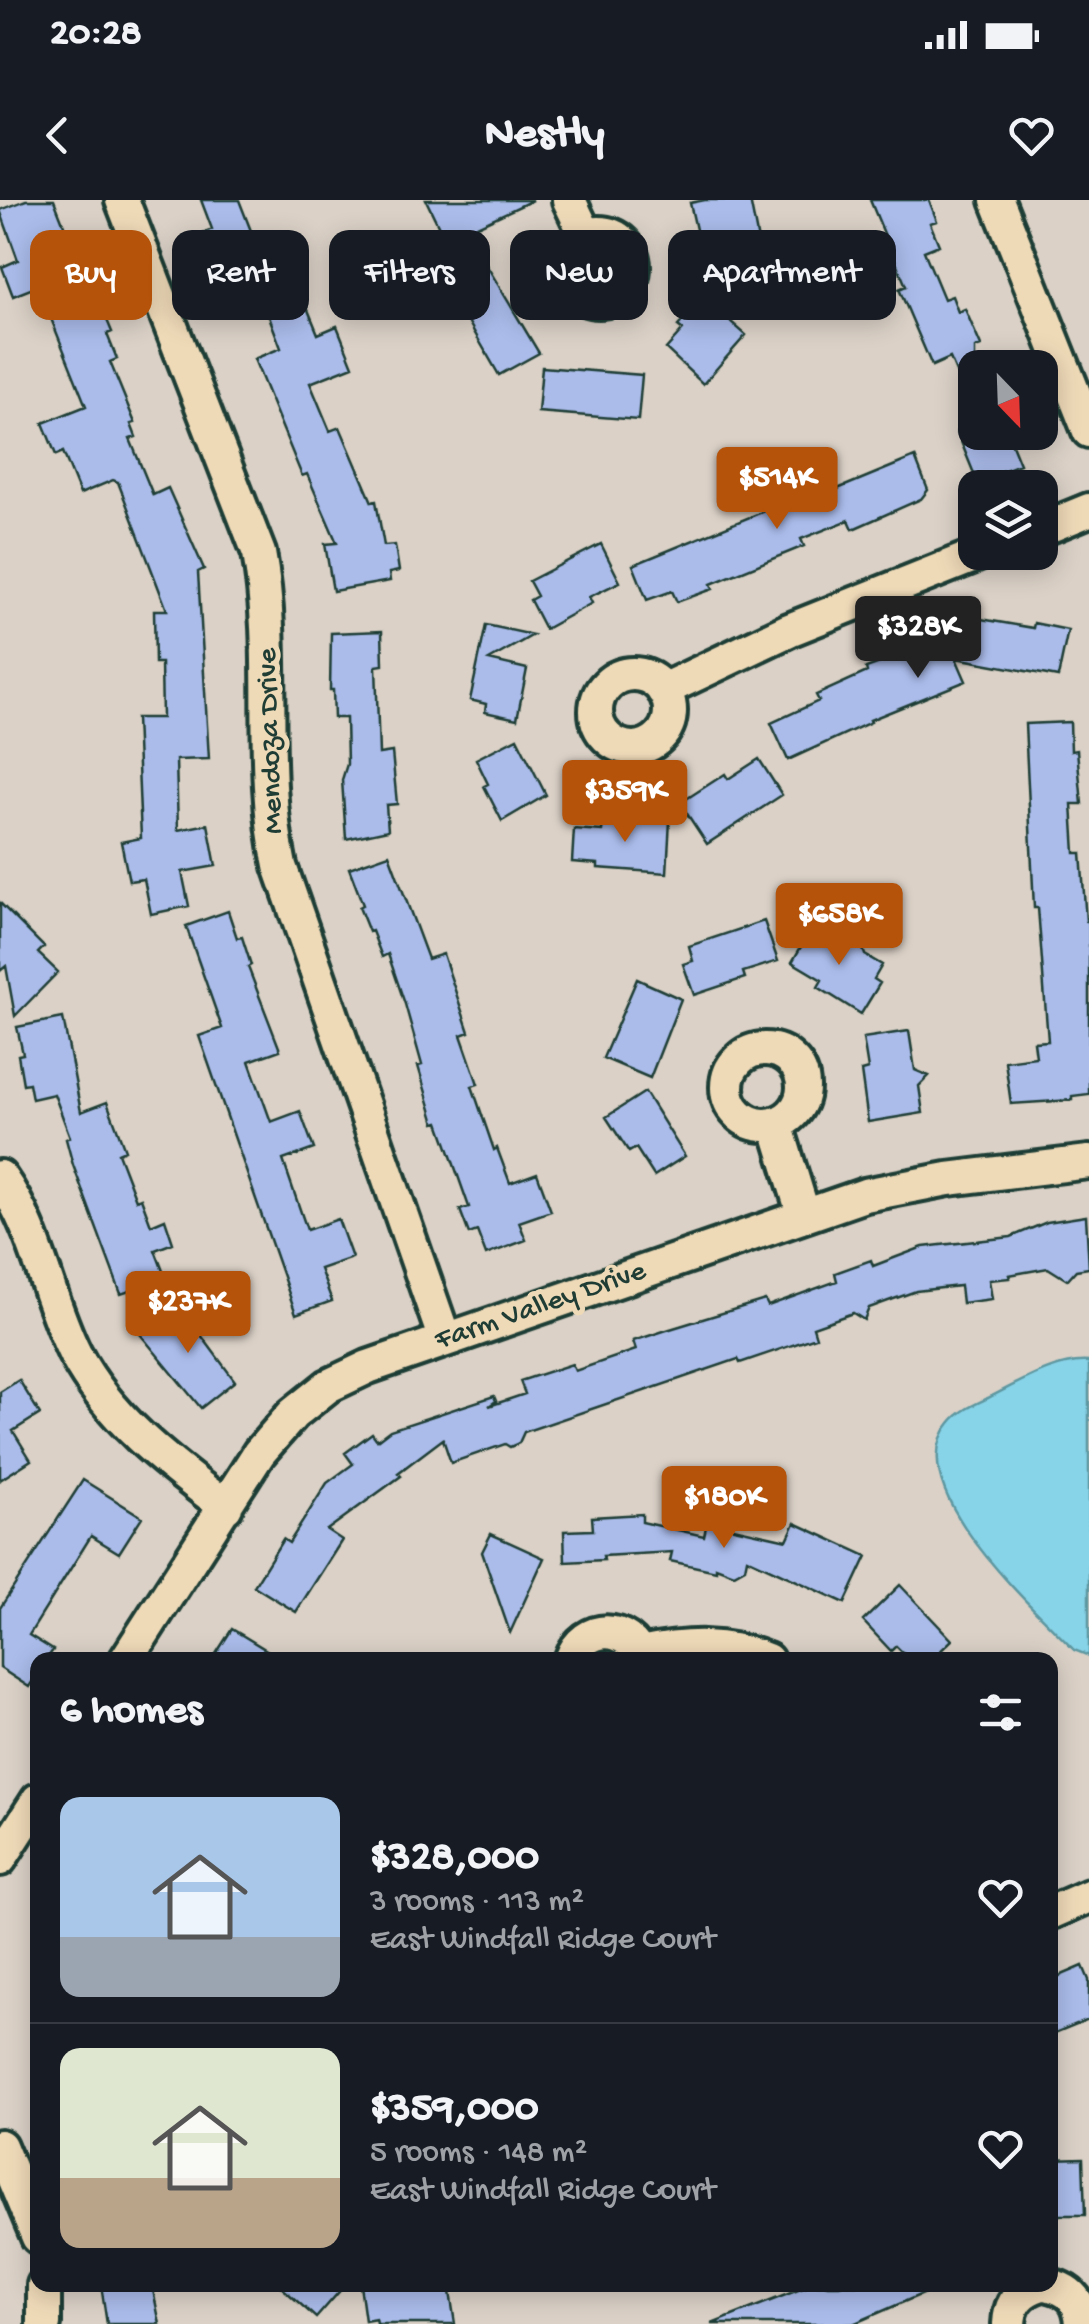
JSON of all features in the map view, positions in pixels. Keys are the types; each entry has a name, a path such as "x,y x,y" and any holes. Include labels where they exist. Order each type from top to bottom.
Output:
{"street":[{"name":"Mendoza Drive","path":"122,200 259,553 267,598 271,791 280,866 445,1340"},
{"path":"569,200 583,230"},
{"path":"996,200 1089,431"},
{"path":"1058,523 1089,510"},
{"path":"663,690 789,630 958,562"},
{"path":"776,1124 804,1216"},
{"name":"Farm Valley Drive","path":"131,1652 259,1452 294,1414 328,1386 368,1366 865,1195 904,1186 1089,1162"},
{"path":"0,1177 28,1223 76,1354 102,1394 129,1429 226,1507"},
{"path":"574,1652 577,1645 598,1632 621,1634 631,1640 638,1652"},
{"path":"660,1652 682,1646 721,1646 741,1652"},
{"path":"0,1859 30,1812"},
{"path":"1058,1910 1089,1896"},
{"path":"0,2146 30,2218"},
{"path":"1058,2288 1078,2302 1082,2324"},
{"path":"44,2292 44,2324"},
{"path":"1009,2324 1016,2298 1024,2292"}],"water":[{"path":"1089,1362 1089,1656 1074,1650 977,1545 955,1512 941,1479 938,1449 950,1423 968,1408 1050,1368"}],"building":[{"path":"26,200 54,200 66,230 30,230 30,289 13,296 2,267 18,260 0,210"},
{"path":"201,200 239,200 251,230 212,229"},
{"path":"426,200 533,200 468,230 440,230"},
{"path":"750,200 756,230 696,230 690,203"},
{"path":"870,200 929,200 937,221 930,223 939,245 924,251 944,299 952,296 958,312 965,309 981,346 958,350 958,377 950,358 932,366 899,289 906,286 896,262 896,230 883,230"},
{"path":"490,271 510,305 510,320 519,320 539,353 499,375 467,320 490,320"},
{"path":"309,312 318,334 337,326 353,366 310,383 330,431 340,427 372,502 376,501 384,546 395,545 399,571 389,573 390,581 333,591 325,544 337,543 307,474 302,476 254,359 281,348 270,320 309,320"},
{"path":"52,320 107,320 112,332 107,334 117,359 110,362 135,423 131,424 136,437 130,439 153,495 168,488 204,569 198,572 209,759 176,760 178,830 208,824 216,866 182,872 189,906 151,914 144,879 129,881 121,842 141,838 136,718 162,718 161,663 155,663 154,610 167,610 118,482 113,480 80,494 63,452 56,455 43,423 86,406"},
{"path":"684,320 729,320 746,335 703,384 666,349 683,330 678,326"},
{"path":"542,367 642,375 638,420 538,412"},
{"path":"964,450 1014,450 1020,464 1005,470 973,470"},
{"path":"915,457 928,490 921,499 853,529 849,520 801,539 804,546 711,584 713,589 677,602 672,591 647,600 633,565 820,488 823,495"},
{"path":"601,544 620,582 589,597 592,603 545,629 530,600 537,596 529,581"},
{"path":"981,619 1068,630 1058,677 956,658 966,681 870,720 788,760 771,723 819,701 816,695 867,672 866,668 916,650 918,654 979,630"},
{"path":"486,625 533,635 489,660 527,669 517,719 485,712 486,704 470,700"},
{"path":"382,631 383,665 376,666 379,754 392,752 397,804 386,805 388,830 346,839 342,780 347,764 346,718 334,718 330,690 331,633"},
{"path":"1070,722 1071,751 1077,750 1082,804 1072,804 1075,853 1081,853 1089,921 1089,1094 1072,1096 1072,1100 1011,1104 1005,1061 1036,1057 1034,1042 1048,1041 1038,908 1034,908 1025,724"},
{"path":"517,738 546,795 502,821 484,786 488,784 476,759"},
{"path":"759,759 782,795 707,844 680,803 725,774 728,779"},
{"path":"604,815 670,820 667,873 572,862 574,829 602,831"},
{"path":"389,854 428,959 443,954 469,1032 461,1035 478,1084 472,1086 494,1150 497,1148 510,1183 537,1173 551,1211 519,1222 526,1240 486,1255 477,1231 469,1234 460,1210 469,1207 439,1122 435,1123 405,1004 388,954 382,957 372,931 369,932 349,868"},
{"path":"0,903 44,947 38,953 58,972 15,1016 6,966 0,971"},
{"path":"228,911 237,938 242,937 251,965 248,967 280,1050 249,1061 271,1122 300,1111 314,1149 283,1160 307,1230 338,1219 352,1258 320,1269 332,1301 296,1314 199,1036 222,1028 186,926"},
{"path":"764,921 778,961 743,972 745,978 694,995 683,964 693,961 689,946"},
{"path":"815,923 854,943 882,965 874,979 880,983 861,1014 818,987 822,980 792,962"},
{"path":"637,979 681,999 650,1078 603,1058"},
{"path":"63,1018 81,1112 107,1102 125,1150 118,1153 136,1200 141,1198 151,1225 165,1219 173,1243 155,1250 166,1279 121,1294 73,1165 66,1139 70,1137 54,1094 32,1099 29,1083 23,1084 18,1055 23,1054 17,1027"},
{"path":"909,1031 915,1070 929,1076 919,1086 923,1113 868,1122 861,1071 868,1069 863,1038"},
{"path":"645,1092 685,1156 654,1176 636,1148 629,1152 606,1117"},
{"path":"1086,1216 1089,1268 1076,1270 1067,1280 1048,1268 1009,1275 1010,1278 989,1280 992,1299 962,1303 960,1286 916,1291 869,1308 864,1320 853,1313 813,1327 816,1337 740,1363 738,1359 524,1432 519,1443 510,1447 505,1444 451,1463 443,1439 398,1473 401,1476 327,1530 342,1540 296,1612 254,1586 283,1539 289,1543 327,1483 353,1464 345,1453 372,1433 377,1440 390,1430 494,1396 496,1401 489,1406 525,1394 520,1381 572,1364 575,1371 636,1350 633,1341 765,1300 768,1306 837,1281 835,1273 871,1260 873,1266 923,1247 1011,1237 1047,1222"},
{"path":"178,1304 235,1381 201,1408 140,1334"},
{"path":"19,1380 40,1414 13,1431 31,1460 0,1480 0,1392"},
{"path":"83,1480 142,1517 119,1553 91,1536 29,1635 53,1650 30,1652 29,1687 0,1668 0,1608"},
{"path":"642,1514 642,1522 704,1536 707,1522 787,1540 795,1523 867,1556 845,1603 747,1558 745,1568 734,1574 716,1567 716,1571 670,1561 672,1552 565,1562 564,1531 593,1530 592,1517"},
{"path":"491,1534 544,1558 510,1633 482,1552"},
{"path":"900,1585 952,1640 939,1652 902,1652 896,1646 891,1651 863,1621"},
{"path":"232,1629 270,1652 217,1652"},
{"path":"1083,1966 1089,1980 1089,2019 1058,2032 1058,1977"},
{"path":"1083,2158 1085,2215 1058,2215 1058,2159"},
{"path":"102,2292 153,2292 160,2324 107,2324"},
{"path":"287,2292 339,2292 316,2318"},
{"path":"361,2292 450,2292 455,2324 377,2324 376,2319 365,2321"},
{"path":"793,2292 927,2292 853,2324 712,2324"}]}
